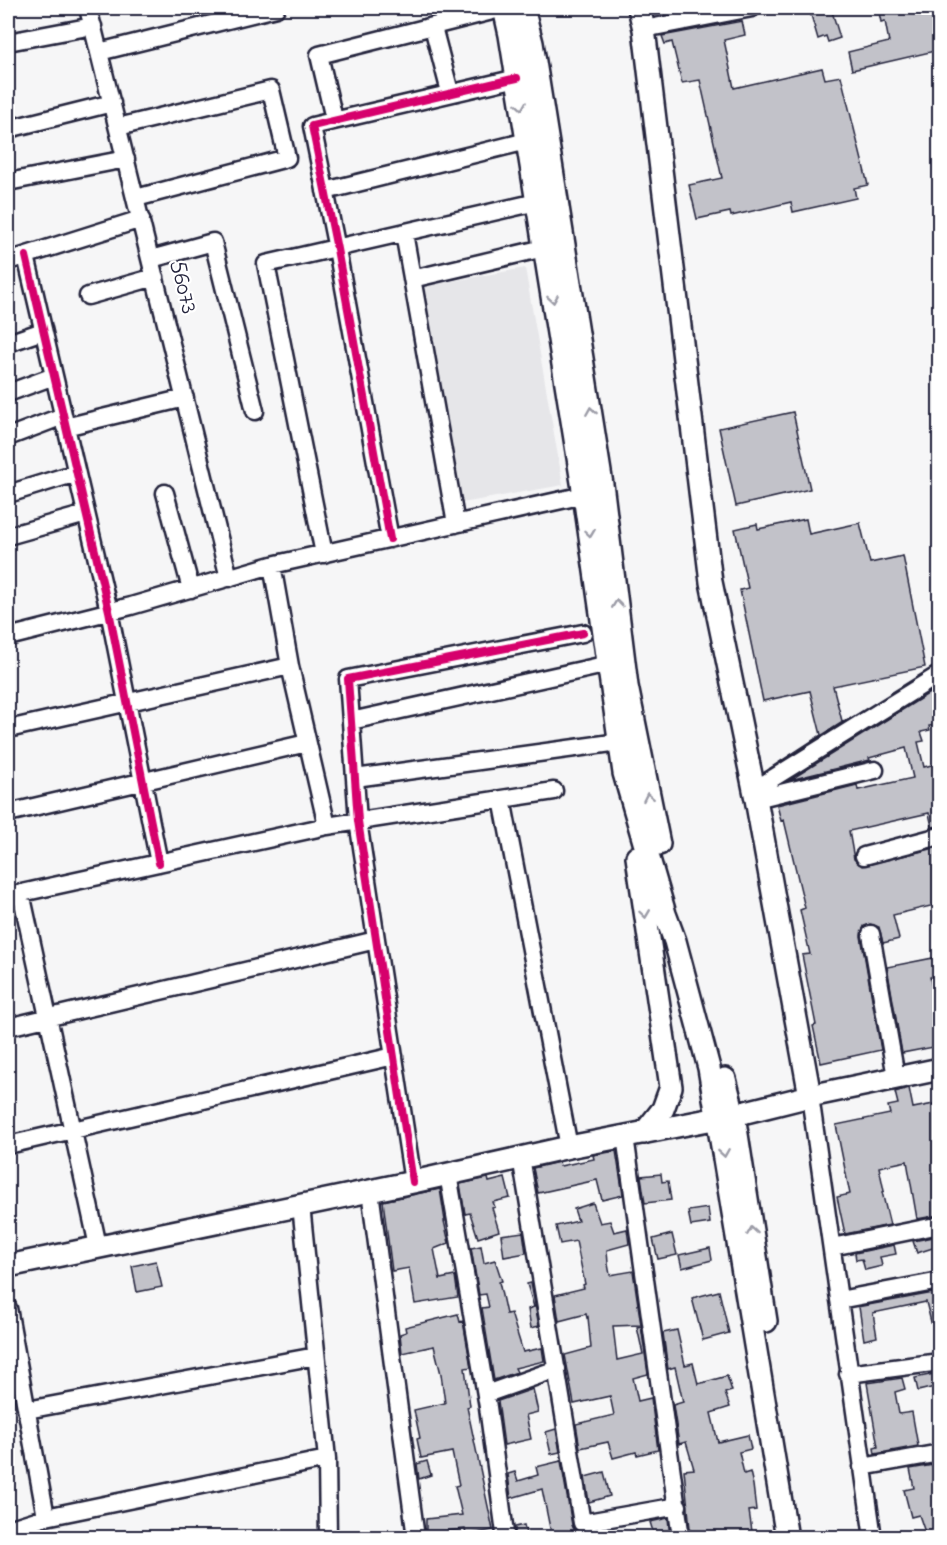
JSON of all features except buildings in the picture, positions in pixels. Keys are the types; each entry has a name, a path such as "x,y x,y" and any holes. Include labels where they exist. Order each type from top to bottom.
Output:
{"main road":[{"path":"504,8 584,495 671,1087 663,1109 635,1134"},
{"path":"523,8 532,43 600,468 627,686 655,831 707,1008 800,1538"},
{"path":"639,8 644,28 711,582 755,795 810,1096"},
{"path":"624,773 709,1068 726,1116 787,1538"},
{"path":"8,1266 726,1116 939,1068"}],"street":[{"name":"56073","path":"88,8 229,578"},
{"path":"334,119 320,55 504,8"},
{"path":"644,28 752,8"},
{"path":"99,52 266,9"},
{"path":"8,42 93,26"},
{"path":"433,27 450,92"},
{"path":"390,539 312,126 334,119 517,78"},
{"path":"118,127 271,90 287,158 136,198"},
{"path":"8,129 112,103"},
{"path":"325,191 527,141"},
{"path":"8,182 126,159"},
{"path":"324,554 266,264 537,202"},
{"path":"8,261 141,219"},
{"path":"404,233 456,524"},
{"path":"151,259 213,242 255,411"},
{"path":"412,279 544,248"},
{"path":"26,256 109,611 159,862"},
{"path":"88,296 155,277"},
{"path":"8,343 43,331"},
{"path":"8,393 54,376"},
{"path":"8,437 64,422 185,398"},
{"path":"8,494 76,473"},
{"path":"165,493 191,589"},
{"path":"8,637 191,589 272,565 584,495"},
{"path":"8,536 86,514"},
{"path":"272,565 290,666 327,826"},
{"path":"413,1182 358,821 348,679 583,633"},
{"path":"351,721 609,664"},
{"path":"8,729 290,666"},
{"path":"755,795 939,674"},
{"path":"355,778 619,742"},
{"path":"8,813 307,743"},
{"path":"755,795 874,770"},
{"path":"98,1246 48,1017 14,894 327,826 554,791"},
{"path":"502,799 569,1147"},
{"path":"864,856 939,836"},
{"path":"871,934 896,1077"},
{"path":"8,1027 376,939"},
{"path":"8,1144 394,1056"},
{"path":"810,1096 873,1538"},
{"path":"635,1134 681,1538"},
{"path":"521,1158 582,1523 678,1506"},
{"path":"448,1174 486,1394 506,1533 503,1538"},
{"path":"370,1191 416,1538"},
{"path":"301,1205 327,1458 328,1538"},
{"path":"832,1247 939,1226"},
{"path":"839,1300 939,1281"},
{"path":"8,1308 46,1517"},
{"path":"27,1410 316,1356"},
{"path":"848,1374 939,1362"},
{"path":"486,1394 556,1370"},
{"path":"862,1467 939,1453"},
{"path":"8,1529 46,1517 327,1458"}],"shaded area":[{"path":"525,268 563,485 462,503 424,286"}],"cycle path":[{"path":"390,539 312,126 517,78"},
{"path":"26,256 109,611 159,863"},
{"path":"413,1182 358,821 348,679 583,633"}]}
